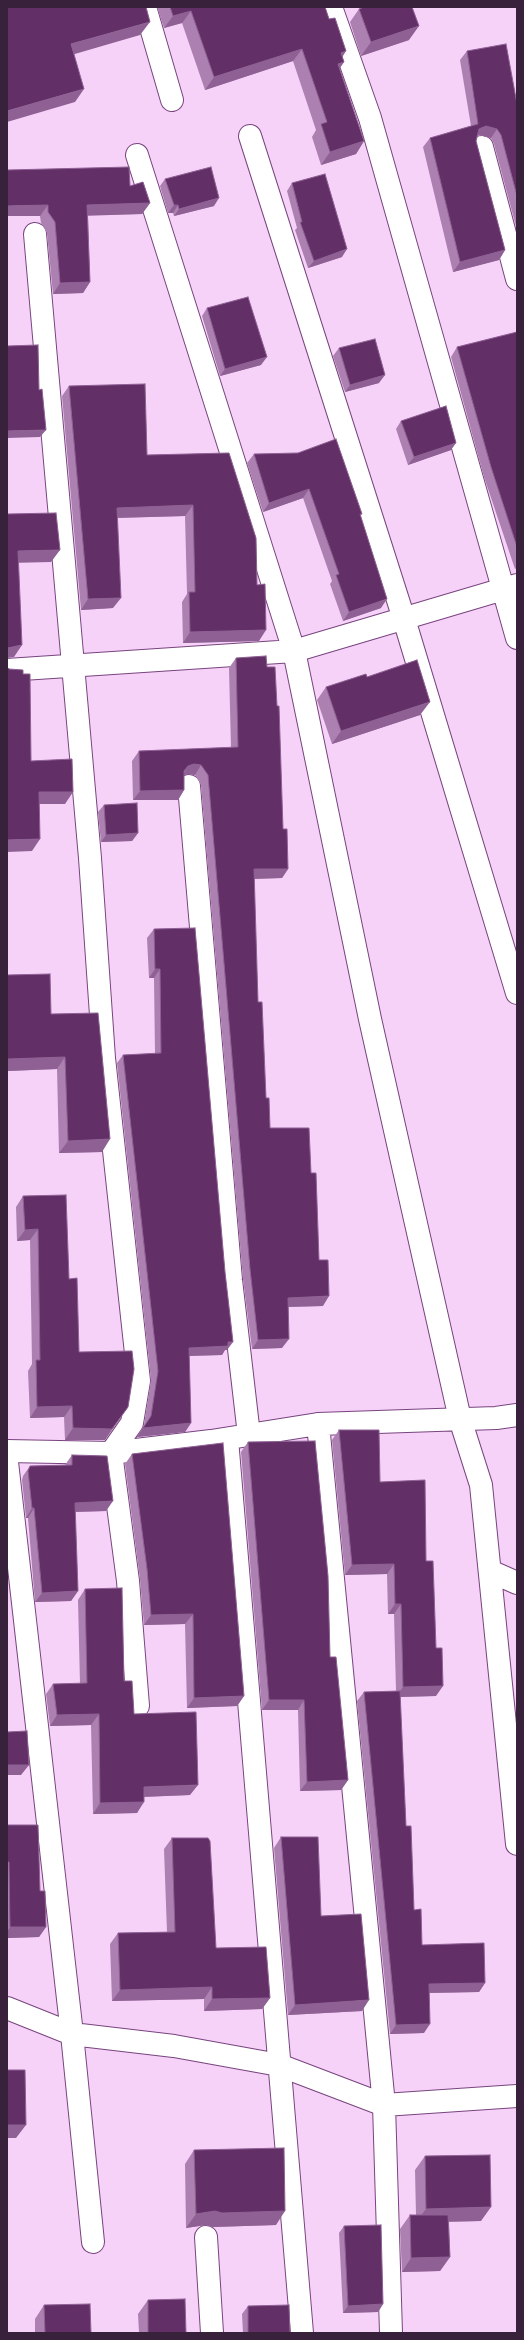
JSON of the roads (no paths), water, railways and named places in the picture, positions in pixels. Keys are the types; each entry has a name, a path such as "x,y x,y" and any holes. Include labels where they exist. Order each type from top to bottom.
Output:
{"street":[{"path":"144,7 172,100"},
{"path":"331,7 370,118 510,587 517,638"},
{"path":"250,136 404,619 517,992"},
{"path":"482,147 517,279"},
{"path":"137,155 294,651 370,1019 460,1419 481,1485 517,1844"},
{"path":"35,234 74,664 104,1058 139,1381 132,1423 111,1453 128,1581 138,1706"},
{"path":"7,670 74,664 294,651 510,587"},
{"path":"189,786 231,1272 249,1435"},
{"path":"7,1452 111,1453 227,1439 318,1424 460,1419 517,1415"},
{"path":"318,1424 384,2105 391,2333"},
{"path":"227,1439 302,2333"},
{"path":"7,1462 72,2034 92,2242"},
{"path":"490,1571 517,1583"},
{"path":"7,2008 72,2034 174,2046 279,2065 384,2105 517,2096"},
{"path":"206,2237 212,2333"}]}
